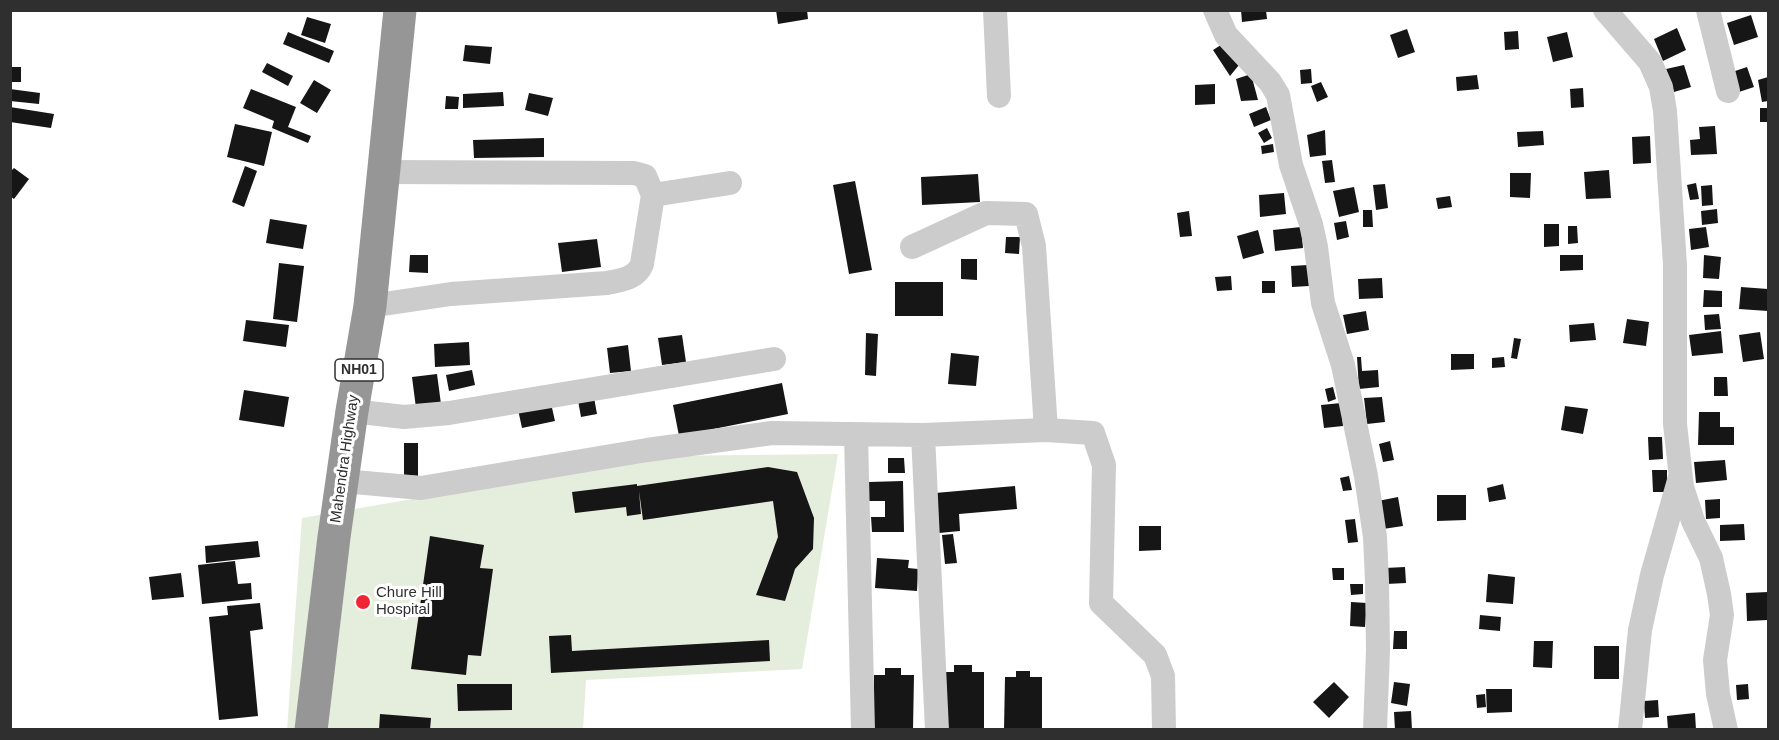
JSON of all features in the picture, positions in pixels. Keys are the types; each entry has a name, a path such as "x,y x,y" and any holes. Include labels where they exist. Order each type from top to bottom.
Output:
{"highway":[{"name":"Mahendra Highway","path":"311,729 334,537 370,306 400,10"}],"street":[{"path":"995,10 999,96"},
{"path":"1215,10 1226,35 1270,82 1278,95 1291,165 1311,224 1316,247 1323,303 1343,365 1366,476 1375,537 1378,604 1375,729"},
{"path":"1605,10 1650,62 1661,87 1665,111 1676,265 1676,424 1682,487 1693,521 1711,558 1719,594 1722,615 1715,660 1718,694 1726,729"},
{"path":"1708,10 1728,91"},
{"path":"370,306 451,294 608,283 629,278 639,271 642,264 653,195 645,176 634,173 596,171 554,173 382,172"},
{"path":"653,195 730,183"},
{"path":"912,247 986,213 1026,214 1034,246 1046,430"},
{"path":"352,411 404,417 449,413 774,359"},
{"path":"343,481 420,488 647,450 772,433 923,435 1046,430 1093,433 1104,465 1101,603 1155,655 1162,676 1164,729"},
{"path":"856,435 864,729"},
{"path":"923,435 937,729"},
{"path":"1630,729 1640,630 1652,574 1681,473"}],"green space":[{"path":"838,454 802,669 586,680 583,729 287,730 302,518 663,456"}],"building":[{"path":"776,10 807,10 808,19 778,24"},
{"path":"1241,10 1266,10 1267,19 1242,22"},
{"path":"1751,15 1758,37 1734,45 1727,23"},
{"path":"307,17 331,24 325,43 301,35"},
{"path":"1677,28 1686,50 1663,61 1654,39"},
{"path":"1407,29 1415,52 1398,58 1390,35"},
{"path":"1518,31 1519,49 1505,50 1504,32"},
{"path":"288,32 334,51 329,63 283,44"},
{"path":"1567,32 1573,57 1553,62 1547,37"},
{"path":"1224,43 1239,65 1230,76 1213,50"},
{"path":"465,45 492,47 490,64 463,61"},
{"path":"267,63 293,76 288,86 262,72"},
{"path":"1684,65 1691,87 1674,92 1666,69"},
{"path":"10,67 21,67 21,82 10,82"},
{"path":"1747,67 1754,87 1736,93 1729,73"},
{"path":"1311,69 1312,83 1301,84 1300,70"},
{"path":"1251,74 1258,100 1241,101 1236,79"},
{"path":"1477,75 1479,89 1457,91 1456,77"},
{"path":"1768,77 1768,101 1762,102 1758,80"},
{"path":"314,80 331,90 317,113 300,103"},
{"path":"1321,82 1328,97 1317,102 1311,86"},
{"path":"1215,84 1215,104 1195,105 1195,85"},
{"path":"1583,88 1584,107 1571,108 1570,89"},
{"path":"10,89 40,93 39,104 10,101"},
{"path":"251,89 296,107 288,127 311,136 308,143 272,128 274,121 243,108"},
{"path":"503,92 504,106 463,108 463,94"},
{"path":"529,93 553,98 548,116 525,110"},
{"path":"446,96 459,97 458,109 445,109"},
{"path":"10,107 54,114 51,128 10,122"},
{"path":"1266,107 1271,120 1254,127 1249,114"},
{"path":"1760,108 1768,108 1768,122 1760,122"},
{"path":"235,124 272,132 264,166 227,157"},
{"path":"1715,126 1717,154 1691,155 1690,140 1700,139 1699,127"},
{"path":"1267,128 1272,138 1264,143 1258,133"},
{"path":"1325,130 1326,155 1310,157 1307,135"},
{"path":"1543,131 1544,145 1518,147 1517,132"},
{"path":"1650,136 1651,163 1633,164 1632,137"},
{"path":"544,138 544,157 474,158 473,140"},
{"path":"1273,144 1274,152 1262,154 1261,146"},
{"path":"1332,160 1335,182 1325,183 1322,161"},
{"path":"245,166 257,171 244,207 232,202"},
{"path":"14,168 29,179 14,199 10,196 10,172"},
{"path":"1609,170 1611,198 1586,199 1584,172"},
{"path":"1510,173 1531,173 1530,198 1510,197"},
{"path":"978,174 980,202 922,205 921,177"},
{"path":"855,181 872,270 849,274 833,185"},
{"path":"1696,183 1699,199 1690,200 1687,185"},
{"path":"1385,184 1388,208 1376,210 1373,185"},
{"path":"1712,185 1713,205 1702,206 1701,186"},
{"path":"1354,187 1359,212 1339,217 1333,191"},
{"path":"1284,193 1286,214 1260,217 1259,195"},
{"path":"1450,196 1452,207 1438,209 1436,198"},
{"path":"1717,209 1718,223 1702,225 1701,211"},
{"path":"1363,210 1372,210 1373,227 1363,227"},
{"path":"1189,211 1192,236 1180,237 1177,213"},
{"path":"270,219 307,225 303,249 266,243"},
{"path":"1346,221 1349,237 1337,240 1334,223"},
{"path":"1544,224 1559,224 1559,246 1544,247"},
{"path":"1568,226 1577,226 1578,243 1568,244"},
{"path":"1301,227 1303,248 1275,251 1273,230"},
{"path":"1706,227 1709,247 1691,250 1689,229"},
{"path":"1258,230 1264,253 1243,259 1237,236"},
{"path":"1006,237 1020,237 1019,254 1005,253"},
{"path":"597,239 601,267 562,272 558,243"},
{"path":"410,255 428,255 428,273 409,272"},
{"path":"1560,255 1583,255 1583,270 1560,271"},
{"path":"1704,255 1721,257 1719,279 1703,278"},
{"path":"961,259 977,259 977,280 961,279"},
{"path":"279,263 304,266 297,322 273,319"},
{"path":"1308,265 1309,286 1292,287 1291,266"},
{"path":"1231,276 1232,290 1217,291 1215,277"},
{"path":"1382,278 1383,298 1359,299 1358,279"},
{"path":"1262,281 1275,281 1275,293 1262,293"},
{"path":"895,282 943,282 943,316 895,316"},
{"path":"1741,287 1768,289 1768,311 1739,309"},
{"path":"1704,290 1722,291 1722,307 1703,307"},
{"path":"1366,311 1369,330 1347,334 1343,315"},
{"path":"1719,314 1721,329 1705,330 1704,315"},
{"path":"1627,319 1649,322 1646,346 1623,343"},
{"path":"246,320 289,325 286,347 243,341"},
{"path":"1594,323 1596,340 1570,342 1569,325"},
{"path":"1721,331 1723,353 1692,356 1689,335"},
{"path":"1760,332 1764,359 1743,362 1739,335"},
{"path":"866,333 878,334 876,376 865,375"},
{"path":"682,335 686,362 662,365 658,338"},
{"path":"1514,338 1521,339 1517,359 1511,358"},
{"path":"469,342 470,365 435,367 434,344"},
{"path":"628,345 631,371 610,373 607,348"},
{"path":"951,353 979,356 976,386 948,384"},
{"path":"1451,354 1474,354 1474,369 1451,370"},
{"path":"1357,357 1361,357 1362,371 1378,370 1379,387 1359,389"},
{"path":"1504,357 1505,367 1492,368 1492,358"},
{"path":"472,370 475,385 449,391 446,375"},
{"path":"437,374 441,404 416,408 412,377"},
{"path":"1714,377 1727,377 1728,396 1714,396"},
{"path":"782,383 788,414 679,436 673,405"},
{"path":"1333,387 1336,399 1328,402 1325,389"},
{"path":"244,390 289,397 284,427 239,420"},
{"path":"593,392 597,414 581,417 577,395"},
{"path":"1382,397 1385,422 1367,424 1364,398"},
{"path":"550,399 555,421 522,428 517,405"},
{"path":"1341,403 1343,426 1324,428 1321,405"},
{"path":"1565,406 1588,409 1583,434 1561,430"},
{"path":"1699,412 1720,412 1720,427 1734,427 1734,445 1698,445"},
{"path":"1648,437 1662,437 1663,459 1649,460"},
{"path":"1390,441 1394,460 1383,462 1379,444"},
{"path":"404,443 418,443 418,476 404,475"},
{"path":"888,458 904,458 905,473 888,473"},
{"path":"1725,460 1727,480 1696,483 1694,462"},
{"path":"768,467 797,472 814,518 813,549 795,569 785,601 756,595 778,537 773,501 643,520 639,491 641,514 627,516 626,507 575,513 572,492 637,484 637,486"},
{"path":"1652,470 1667,470 1667,492 1653,492"},
{"path":"1349,476 1352,490 1343,491 1340,478"},
{"path":"903,481 904,532 872,532 871,517 885,517 885,501 869,501 869,482"},
{"path":"1503,484 1506,499 1489,502 1487,488"},
{"path":"1015,486 1017,509 959,514 960,531 939,533 935,493"},
{"path":"1437,495 1466,495 1466,520 1437,521"},
{"path":"1398,497 1403,526 1383,529 1378,501"},
{"path":"1720,499 1720,518 1706,519 1705,500"},
{"path":"1355,519 1358,542 1348,543 1345,520"},
{"path":"1744,524 1745,540 1720,541 1720,525"},
{"path":"1139,526 1161,526 1161,550 1139,551"},
{"path":"953,534 957,563 945,564 942,535"},
{"path":"430,536 484,545 480,568 493,569 481,656 468,655 466,675 411,669"},
{"path":"258,541 260,557 206,563 205,546"},
{"path":"877,558 909,560 908,568 918,569 917,591 875,588"},
{"path":"235,561 238,584 251,583 252,599 202,604 198,565"},
{"path":"1405,567 1406,583 1386,584 1385,568"},
{"path":"1332,568 1344,568 1344,580 1333,580"},
{"path":"181,573 184,597 152,600 149,577"},
{"path":"1488,574 1515,577 1513,604 1486,602"},
{"path":"1350,584 1363,584 1363,594 1351,595"},
{"path":"1768,592 1768,620 1747,621 1746,593"},
{"path":"1351,602 1367,603 1365,627 1350,626"},
{"path":"260,603 263,629 250,631 258,716 219,720 209,617 228,615 227,606"},
{"path":"1480,615 1501,617 1500,631 1479,629"},
{"path":"1394,631 1407,631 1407,649 1393,649"},
{"path":"571,635 572,651 769,640 770,661 551,673 549,636"},
{"path":"1534,641 1553,641 1552,668 1533,667"},
{"path":"1594,646 1619,646 1619,679 1594,679"},
{"path":"954,665 972,665 972,672 984,672 984,730 943,730 943,672 954,672"},
{"path":"885,668 901,668 901,675 914,675 913,730 874,730 874,675 885,675"},
{"path":"1016,671 1030,671 1030,677 1042,677 1042,730 1004,730 1005,677 1016,677"},
{"path":"1334,682 1349,697 1329,718 1313,702"},
{"path":"1394,682 1410,684 1407,706 1391,703"},
{"path":"457,684 512,684 512,710 458,711"},
{"path":"1748,684 1749,699 1737,700 1736,685"},
{"path":"1486,689 1512,689 1512,712 1487,713"},
{"path":"1485,694 1486,707 1477,708 1476,695"},
{"path":"1658,700 1659,717 1645,718 1644,701"},
{"path":"1411,711 1412,730 1395,730 1394,712"},
{"path":"1695,713 1696,730 1668,730 1667,716"},
{"path":"380,714 431,718 430,730 379,730"}],"place":[{"name":"Chure Hill Hospital","path":"363,602"}]}
